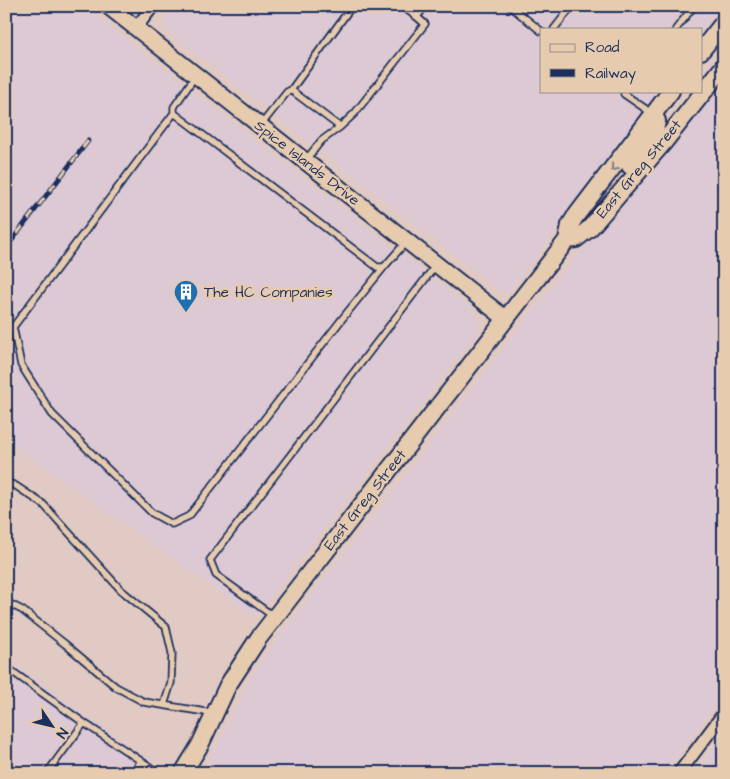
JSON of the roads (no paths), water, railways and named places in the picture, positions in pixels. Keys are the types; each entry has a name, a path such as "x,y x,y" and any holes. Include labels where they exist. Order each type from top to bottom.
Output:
{"main road":[{"path":"702,50 724,22"},
{"name":"East Greg Street","path":"568,240 583,234 664,142 723,71"},
{"name":"East Greg Street","path":"183,773 200,745 238,668 274,617 568,240 570,225 575,217 670,92"},
{"path":"616,197 630,166 656,131 657,121 654,115"}],"street":[{"name":"Spice Islands Drive","path":"108,6 506,319"},
{"path":"136,28 154,6"},
{"path":"679,773 724,713"}],"lane":[{"path":"260,126 287,92 291,90 352,6"},
{"path":"304,162 321,141 355,113 426,24 402,6"},
{"path":"416,17 425,6"},
{"path":"510,6 518,9 540,31"},
{"path":"555,28 572,6"},
{"path":"677,28 694,6"},
{"path":"196,76 174,107 174,113 13,327 21,365 52,414 152,513 172,524 189,516 336,326 406,242"},
{"path":"291,90 340,127"},
{"path":"624,92 654,115"},
{"path":"174,113 377,267 384,267"},
{"path":"274,617 216,575 210,560 436,265"},
{"path":"6,482 16,486 43,504 121,590 166,627 172,653 171,683 164,705"},
{"path":"6,602 22,610 116,687 144,702 214,714"},
{"path":"6,667 84,723 159,773"},
{"path":"47,773 84,723"},
{"path":"133,773 142,761"}],"railway":[{"path":"6,248 88,141"}],"place":[{"name":"The HC Companies","path":"186,313"}]}
